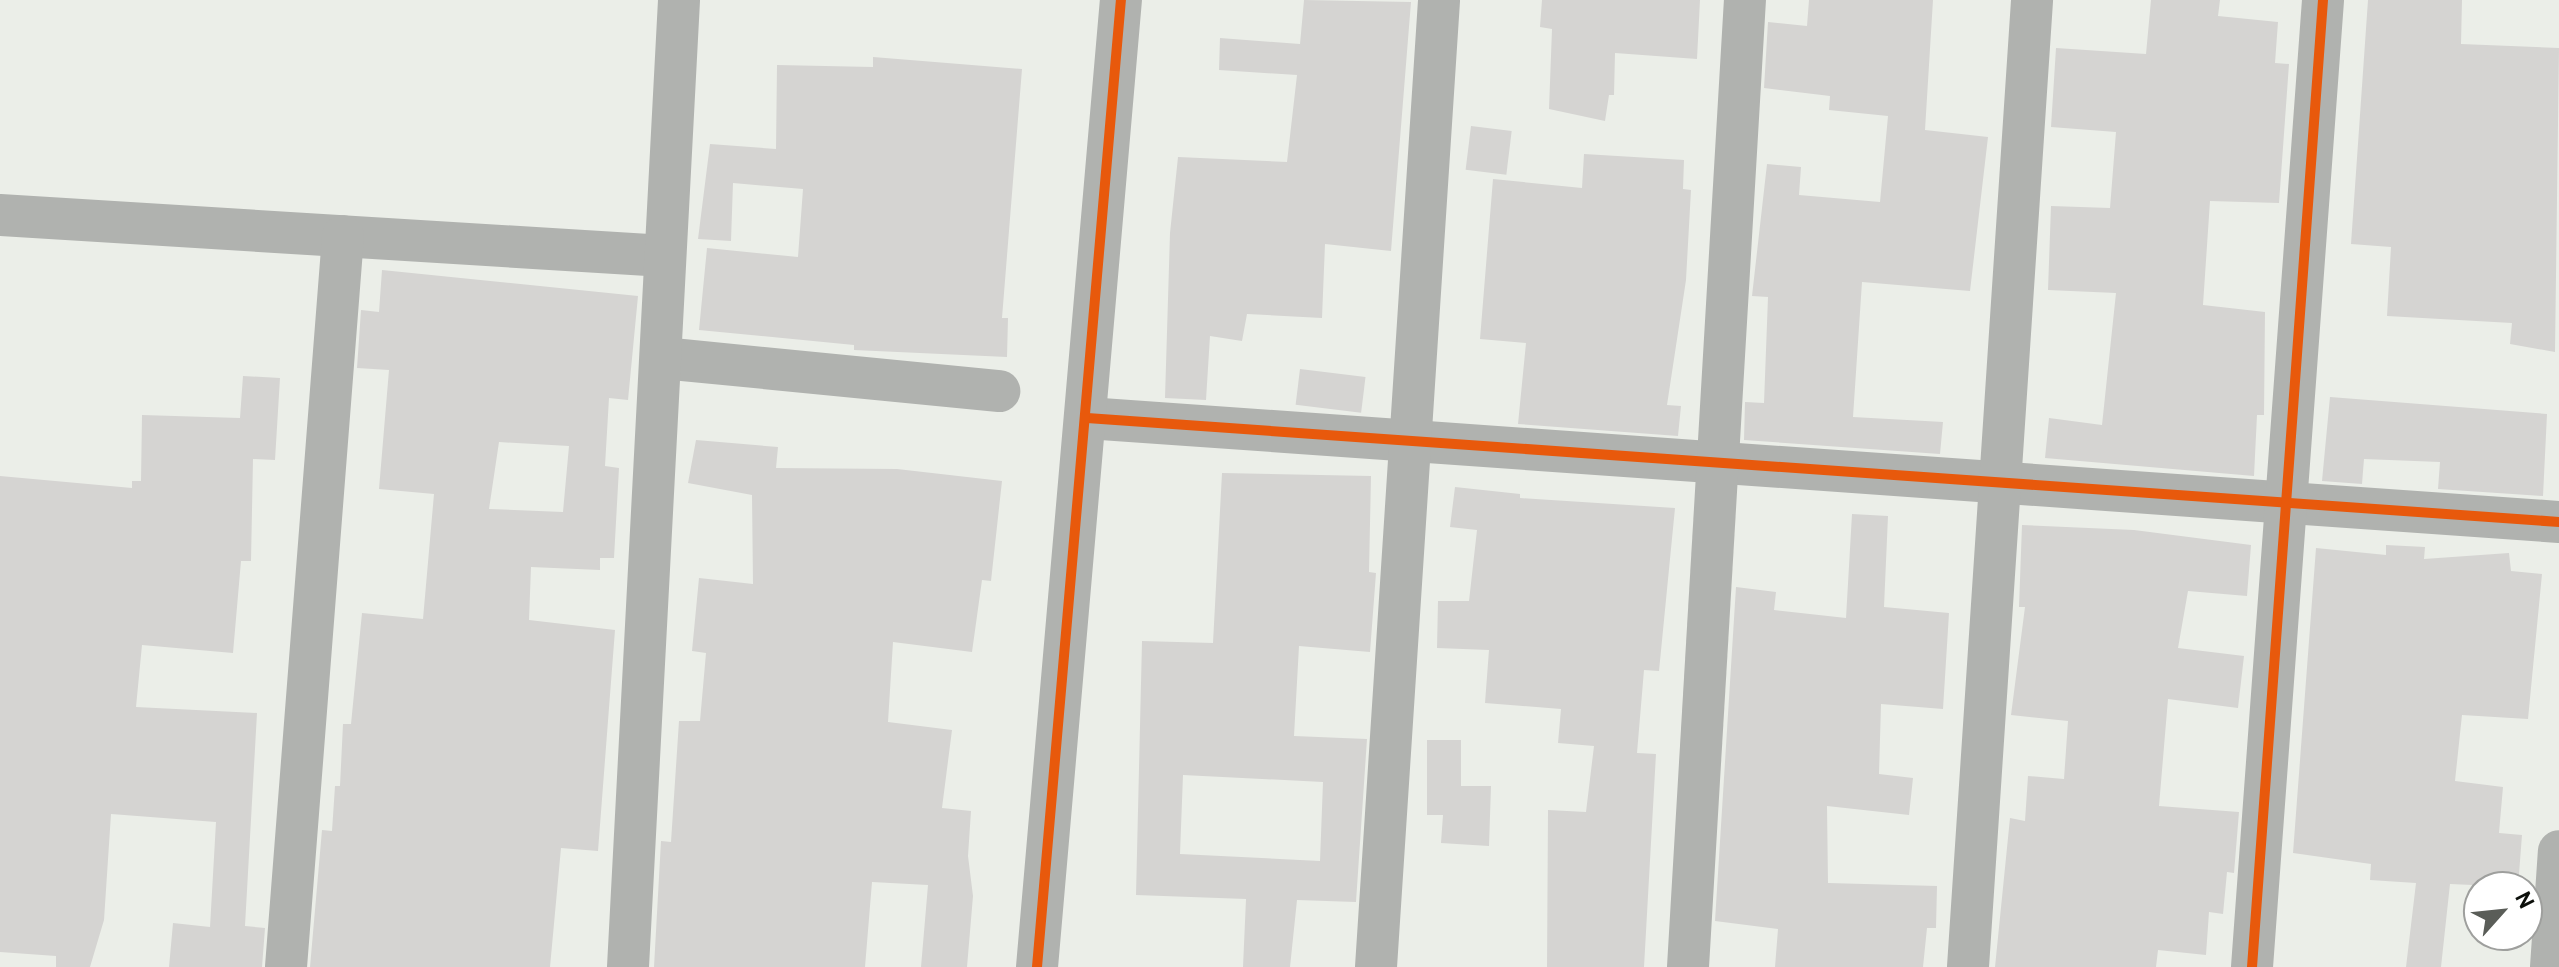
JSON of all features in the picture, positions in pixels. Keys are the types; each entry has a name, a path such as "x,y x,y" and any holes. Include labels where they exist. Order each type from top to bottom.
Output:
{"street":[{"path":"628,967 679,0"},
{"path":"1037,967 1121,0"},
{"path":"1376,967 1439,0"},
{"path":"1688,967 1745,0"},
{"path":"1968,967 2032,0"},
{"path":"2252,967 2323,0"},
{"path":"0,215 665,256"},
{"path":"286,967 343,236"},
{"path":"662,358 999,391"},
{"path":"1087,418 2559,522"},
{"path":"2551,967 2559,851"}],"building":[{"path":"1304,0 1411,2 1391,251 1325,244 1322,318 1247,314 1242,341 1210,336 1206,400 1165,398 1170,233 1178,157 1287,162 1297,75 1219,70 1220,38 1300,44"},
{"path":"1542,0 1700,0 1697,59 1615,53 1614,95 1609,95 1605,121 1549,109 1552,29 1540,27"},
{"path":"1809,0 1933,0 1925,130 1988,137 1970,291 1862,282 1853,417 1943,422 1940,454 1744,440 1745,402 1764,403 1768,297 1752,296 1767,164 1801,167 1799,195 1880,202 1888,116 1829,110 1830,96 1764,88 1768,22 1807,26"},
{"path":"2151,0 2220,0 2218,16 2278,22 2275,63 2289,64 2279,203 2210,201 2203,305 2265,312 2264,415 2257,415 2254,476 2045,458 2049,418 2102,425 2116,293 2048,290 2051,206 2110,208 2116,132 2051,127 2056,48 2146,54"},
{"path":"2368,0 2462,0 2461,44 2559,48 2555,352 2510,344 2512,323 2387,316 2391,247 2351,244"},
{"path":"873,57 1022,69 1002,318 1008,318 1007,357 854,350 854,345 699,330 707,248 798,257 803,189 733,183 731,241 698,239 710,144 776,149 777,65 873,67"},
{"path":"1471,126 1512,131 1506,175 1466,170"},
{"path":"1584,154 1684,160 1683,189 1691,190 1686,280 1667,405 1681,406 1678,436 1518,424 1526,343 1480,339 1493,179 1582,188"},
{"path":"382,270 638,296 628,400 609,398 605,466 619,468 614,558 600,558 600,570 531,567 529,620 615,630 598,851 561,848 550,967 310,967 322,830 332,831 335,786 340,786 343,724 351,724 362,613 423,619 434,494 379,489 389,370 357,368 361,310 379,312","holes":["499,442 569,446 563,512 489,509"]},
{"path":"1300,369 1366,377 1361,413 1296,405"},
{"path":"243,376 280,378 275,460 253,459 251,561 241,561 233,653 142,645 136,707 257,713 245,926 265,928 262,967 169,967 173,923 210,927 216,822 111,814 104,920 90,967 56,967 56,956 0,952 0,476 132,488 132,481 141,481 142,415 240,418"},
{"path":"2330,397 2547,414 2543,496 2438,489 2440,462 2364,459 2362,484 2322,481"},
{"path":"696,440 778,447 776,468 897,469 1002,481 991,581 982,580 972,652 893,642 888,722 952,730 942,808 971,811 968,856 973,896 967,967 921,967 928,885 872,882 865,967 654,967 661,841 671,842 679,721 700,721 706,653 692,651 699,578 753,584 752,495 688,483"},
{"path":"1222,473 1371,476 1369,572 1376,573 1370,652 1299,646 1294,736 1367,739 1356,902 1297,900 1290,967 1243,967 1246,899 1136,895 1142,641 1213,643","holes":["1183,775 1323,782 1320,861 1180,854"]},
{"path":"1455,487 1520,494 1520,498 1675,508 1659,671 1644,670 1637,753 1656,754 1644,967 1547,967 1548,810 1586,812 1594,746 1558,743 1561,709 1485,703 1489,650 1437,648 1438,601 1469,601 1477,530 1450,527"},
{"path":"1852,514 1888,516 1884,607 1949,613 1943,709 1881,704 1879,774 1913,778 1909,815 1827,806 1828,883 1937,886 1936,928 1927,928 1923,967 1775,967 1778,929 1715,921 1736,587 1776,592 1774,610 1846,618"},
{"path":"2022,525 2134,530 2251,545 2247,596 2188,591 2178,648 2244,656 2238,708 2168,699 2159,806 2239,812 2234,873 2227,872 2223,914 2209,912 2206,955 2158,950 2156,967 1995,967 2010,818 2025,821 2028,776 2064,779 2068,721 2011,715 2025,607 2019,607"},
{"path":"2386,545 2425,547 2424,559 2509,553 2511,571 2542,574 2528,719 2462,715 2455,781 2503,787 2499,833 2522,835 2519,871 2463,871 2463,885 2450,884 2441,967 2406,967 2416,883 2370,880 2371,864 2293,853 2316,548 2386,555"},
{"path":"1427,740 1461,740 1461,786 1491,786 1489,846 1441,843 1443,815 1427,815"}],"cycle path":[{"path":"1037,967 1121,0"},
{"path":"2252,967 2323,0"},
{"path":"1087,418 2559,522"}]}
